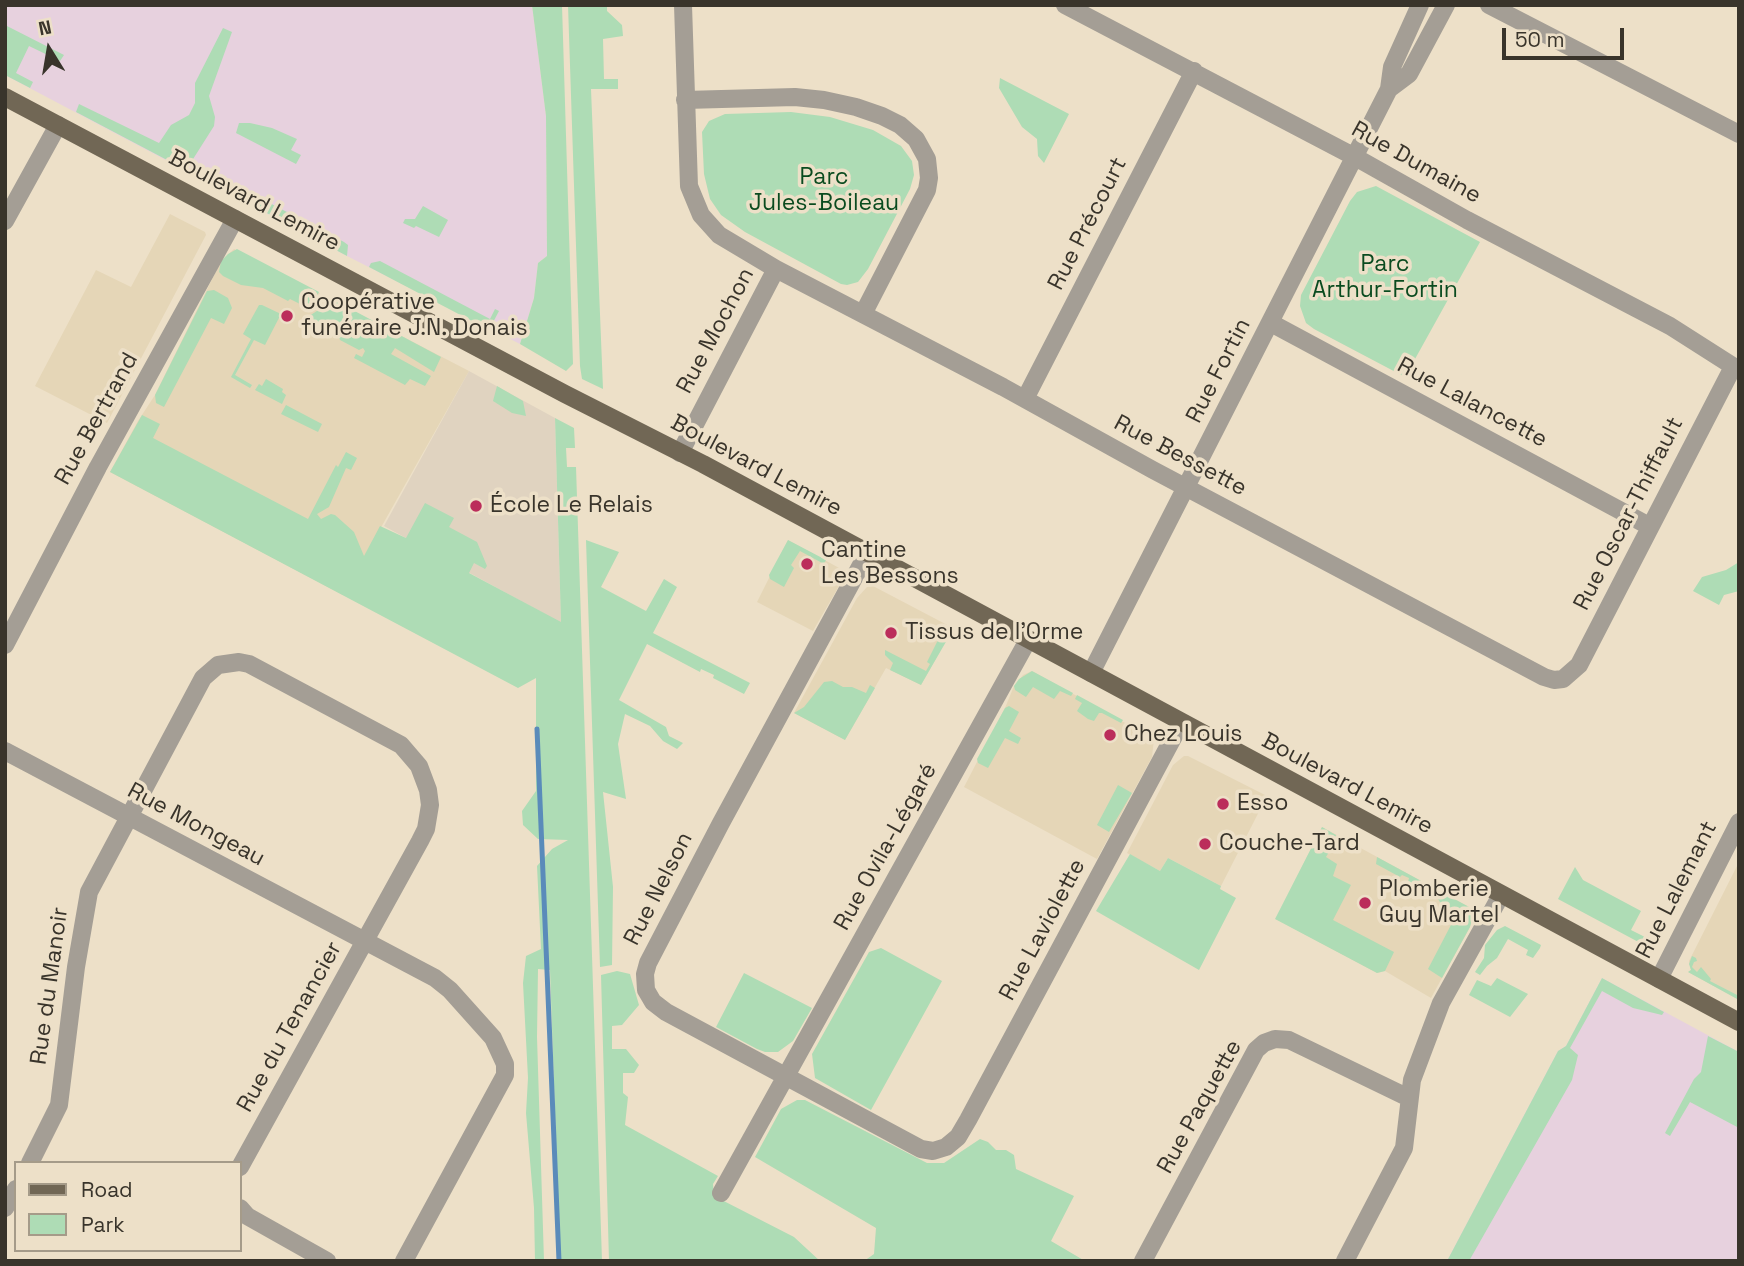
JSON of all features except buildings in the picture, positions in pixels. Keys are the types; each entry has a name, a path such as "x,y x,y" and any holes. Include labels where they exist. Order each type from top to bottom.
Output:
{"main road":[{"name":"Boulevard Lemire","path":"5,97 680,453 1739,1022"}],"street":[{"name":"Rue Bessette","path":"683,5 689,186 701,215 719,235 776,269 1025,399 1525,668 1554,680 1563,679"},
{"name":"Rue Dumaine","path":"1065,5 1355,156 1468,220 1686,335 1736,368"},
{"name":"Rue Fortin","path":"1091,673 1389,89 1392,67 1420,5"},
{"name":"Rue Fortin","path":"1389,89 1409,74 1446,5"},
{"path":"1489,5 1739,134"},
{"name":"Rue Précourt","path":"1025,399 1194,71"},
{"path":"685,100 795,97 824,100 882,116 900,125 916,139 927,159 927,190 863,314"},
{"path":"5,221 58,125"},
{"name":"Rue Bertrand","path":"5,645 97,467 235,219"},
{"name":"Rue Mochon","path":"680,453 776,269"},
{"name":"Rue Lalancette","path":"1271,323 1649,526"},
{"name":"Rue Oscar-Thiffault","path":"1563,679 1579,665 1649,526 1736,368"},
{"name":"Rue Nelson","path":"867,554 721,823 645,972 646,990 661,1009 920,1150 937,1150"},
{"name":"Rue Ovila-Légaré","path":"721,1193 1028,640"},
{"name":"Rue du Manoir","path":"31,1161 59,1105 87,897 203,678 213,668 224,663 249,664 401,745 421,770 430,799 426,829 366,941"},
{"name":"Rue Laviolette","path":"937,1150 950,1144 961,1132 1181,723"},
{"name":"Rue Mongeau","path":"5,751 366,941"},
{"name":"Rue Lalemant","path":"1659,979 1739,822"},
{"path":"1345,1261 1400,1158 1406,1139 1412,1080 1441,1003 1501,894"},
{"name":"Rue du Tenancier","path":"242,1163 366,941 435,978 450,990 493,1038 505,1064 505,1075 404,1261"},
{"name":"Rue Paquette","path":"1143,1261 1256,1050 1264,1043 1279,1038 1289,1040 1409,1098"},
{"path":"5,1208 14,1192"},
{"path":"242,1210 247,1216 327,1261"}],"shaded area":[{"path":"5,5 532,5 546,116 547,256 538,263 534,298 520,344 5,75"},
{"path":"170,214 206,235 107,423 35,386 96,270 131,287"},
{"path":"234,249 469,371 343,595 110,472 155,395 221,261"},
{"name":"École Le Relais","path":"469,371 555,418 561,623 384,526"},
{"path":"788,540 841,569 839,586 813,631 757,602"},
{"path":"873,586 953,628 921,685 886,668 845,740 794,713 857,598 867,587"},
{"path":"1032,671 1154,739 1152,757 1097,859 964,787 1014,686 1023,675"},
{"path":"1184,756 1267,796 1221,886 1168,858 1160,871 1127,853 1173,765"},
{"path":"1322,827 1471,908 1470,927 1431,998 1385,971 1377,973 1276,919"},
{"path":"1737,866 1739,1000 1688,972 1691,970 1689,961"},
{"path":"1602,978 1739,1052 1739,1261 1447,1261 1558,1051 1566,1046"}],"green space":[{"path":"532,5 562,5 573,364 566,371 520,344 534,298 538,263 547,256 546,116"},
{"path":"568,5 607,5 607,11 622,25 623,36 603,39 604,79 618,79 618,89 591,89 603,389 582,379 580,366"},
{"path":"5,25 64,55 60,61 29,46 16,73 33,82 30,88 5,75"},
{"path":"223,28 232,32 209,96 215,117 214,126 188,167 182,168 174,164 178,156 173,153 167,160 76,112 79,104 159,143 171,125 189,115 195,103 195,83"},
{"path":"1000,78 1069,114 1044,163 1038,156 1037,139 1022,127 999,88"},
{"name":"Parc Jules-Boileau","path":"791,112 830,117 873,130 901,146 912,161 914,175 910,189 868,269 858,282 841,284 745,232 721,215 710,199 704,174 702,132 709,121 725,114"},
{"path":"239,123 272,128 297,139 291,150 301,155 296,164 236,133"},
{"path":"224,179 344,242 348,245 347,256 220,188"},
{"name":"Parc Arthur-Fortin","path":"1376,186 1480,242 1405,377 1314,329 1306,323 1300,306 1301,295 1350,201 1357,192"},
{"path":"423,206 448,220 439,237 403,223 405,219 415,219"},
{"path":"237,249 319,292 314,301 301,307 302,305 263,288 241,285 223,276 219,272 221,261"},
{"path":"380,261 490,319 495,309 499,311 489,330 369,267 371,263"},
{"path":"214,290 228,298 232,308 224,324 211,318 164,407 156,403 155,395 207,291"},
{"path":"334,300 441,357 434,372 395,348 391,354 431,376 425,386 410,379 405,385 354,358 356,354 362,357 365,351 363,348 359,350 340,340 338,334 332,331 328,336 309,326 311,321 306,318"},
{"path":"259,305 281,314 265,345 254,340 235,375 252,385 250,388 231,377 251,339 243,334"},
{"path":"266,379 283,389 282,392 286,395 282,404 255,390 259,384 262,386"},
{"path":"497,386 523,401 526,416 512,413 493,401"},
{"path":"286,405 322,424 318,432 281,414"},
{"path":"142,415 160,424 153,438 308,519 336,465 338,467 346,452 357,458 351,470 346,468 329,507 317,514 321,519 335,515 354,532 364,556 380,526 406,538 425,503 454,518 449,527 477,542 487,566 485,569 474,563 469,573 561,622 555,418 574,428 575,448 566,448 567,467 576,467 602,1261 560,1261 550,970 538,969 537,1037 544,1261 535,1261 534,1208 526,1113 528,1078 523,983 526,956 541,949 537,866 552,849 568,840 538,839 523,825 522,811 536,791 536,678 518,688 110,472"},
{"path":"586,540 619,552 601,587 646,611 664,579 677,587 653,633 750,683 744,694 713,678 714,675 701,669 700,672 647,644 619,700 666,727 669,736 683,743 677,749 663,741 650,726 625,714 618,744 626,799 603,792 613,887 612,965 600,967"},
{"path":"788,540 826,560 824,564 800,551 791,565 794,568 784,587 770,579 769,575"},
{"path":"1739,562 1739,591 1724,595 1719,605 1693,591 1702,577 1726,570"},
{"path":"940,636 947,640 921,685 890,670 893,663 885,655 885,650 926,671 930,664 927,662"},
{"path":"1032,671 1073,693 1071,696 1060,691 1054,699 1033,687 1026,697 1015,690 1014,686 1019,679"},
{"path":"832,681 866,693 870,685 875,688 845,740 794,713 804,707 824,682"},
{"path":"1077,695 1123,720 1121,723 1102,713 1099,713 1094,721 1088,719 1077,711 1082,703 1075,699"},
{"path":"1009,706 1019,712 1009,731 1021,738 1018,744 1005,738 988,768 978,763 977,759 1005,708"},
{"path":"1118,785 1132,793 1109,832 1097,825"},
{"path":"1322,827 1355,846 1351,851 1335,842 1326,857 1337,864 1333,876 1351,885 1333,920 1394,952 1385,971 1377,973 1275,919"},
{"path":"1130,854 1160,871 1168,858 1221,886 1220,889 1236,898 1199,970 1096,911"},
{"path":"1377,857 1471,908 1470,927 1442,978 1428,969 1452,923 1437,897 1426,891 1427,888 1408,882 1409,878 1402,875 1400,877 1376,864"},
{"path":"1575,867 1583,880 1641,911 1631,930 1645,937 1658,937 1654,945 1648,947 1558,899"},
{"path":"1505,926 1541,945 1540,948 1533,958 1526,955 1528,950 1508,939 1497,958 1480,975 1475,972 1484,958 1485,945 1497,930"},
{"path":"881,948 942,981 871,1110 815,1078 812,1054 869,952"},
{"path":"1692,956 1697,961 1692,967 1697,972 1701,967 1710,981 1739,996 1739,1000 1688,972 1691,970 1689,964"},
{"path":"617,971 630,974 639,1005 622,1025 612,1026 612,1049 626,1049 639,1065 634,1073 623,1073 623,1093 628,1097 625,1125 718,1176 713,1184 714,1196 794,1237 820,1261 609,1261 601,975"},
{"path":"744,973 812,1008 793,1041 778,1052 757,1049 716,1027"},
{"path":"1497,978 1528,994 1510,1017 1469,995 1477,980 1491,986"},
{"path":"1602,978 1664,1012 1662,1015 1633,1008 1602,991 1570,1048 1578,1055 1572,1080 1469,1261 1447,1261 1558,1051 1566,1046"},
{"path":"1708,1036 1739,1052 1739,1128 1690,1102 1670,1136 1665,1133 1694,1079 1701,1072"},
{"path":"797,1100 805,1100 927,1163 944,1163 980,1139 996,1150 1006,1150 1014,1155 1016,1169 1074,1196 1051,1241 1085,1261 864,1261 874,1254 876,1228 755,1157 781,1109"}],"waterway":[{"path":"537,729 559,1261"}],"place":[{"name":"Coopérative funéraire J.N. Donais","path":"287,316"},
{"name":"École Le Relais","path":"476,506"},
{"name":"Cantine Les Bessons","path":"807,564"},
{"name":"Tissus de l'Orme","path":"891,633"},
{"name":"Chez Louis","path":"1110,735"},
{"name":"Esso","path":"1223,804"},
{"name":"Couche-Tard","path":"1205,844"},
{"name":"Plomberie Guy Martel","path":"1365,903"}]}
